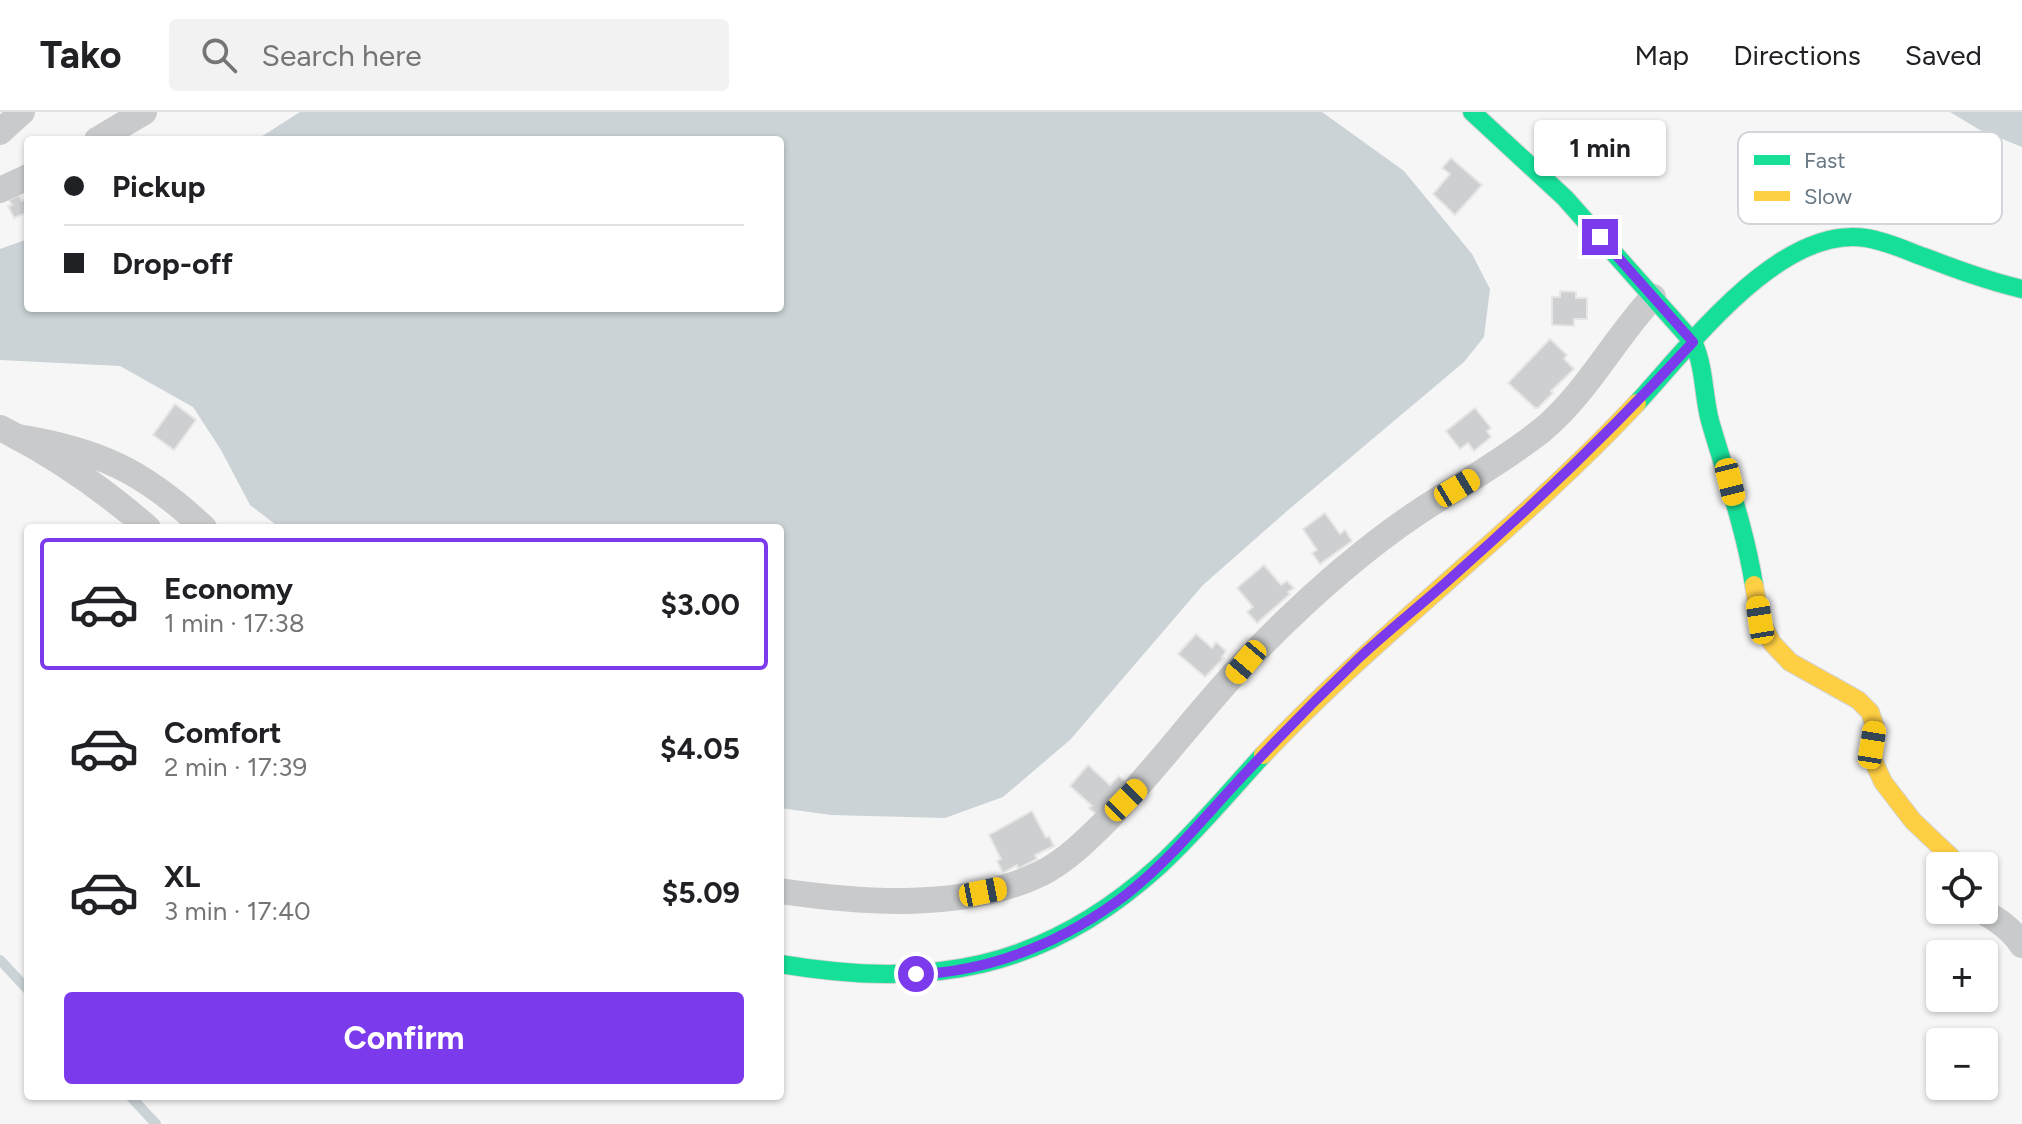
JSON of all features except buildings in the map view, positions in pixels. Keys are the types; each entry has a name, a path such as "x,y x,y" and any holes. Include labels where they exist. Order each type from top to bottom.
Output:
{"street":[{"path":"0,132 22,112"},
{"path":"104,136 144,112"},
{"path":"1472,112 1565,198 1693,342 1700,356 1709,418 1749,554 1760,620 1772,643 1790,662 1858,700 1870,712 1875,727 1873,760 1883,782 1913,821 1946,852"},
{"path":"0,190 24,179"},
{"path":"784,965 873,976 938,974 975,968 1029,950 1080,925 1127,894 1161,865 1360,657 1453,577 1617,424 1734,297 1773,266 1818,243 1845,237 1872,238 1995,283 2022,289"},
{"path":"784,892 890,901 959,896 1007,887 1043,873 1075,851 1143,783 1246,662 1314,596 1418,512 1477,476 1551,421 1579,394 1633,317 1653,297"},
{"path":"9,433 54,457 101,489 143,524"},
{"path":"9,433 66,445 110,461 152,483 200,524"},
{"path":"1998,921 2022,945"}],"shaded area":[{"path":"300,112 1322,112 1404,171 1472,254 1490,289 1484,337 1464,362 1203,585 1070,740 1003,797 945,818 831,815 784,809 784,524 275,524 250,505 221,450 193,407 120,366 0,360 0,249 24,240 24,312 784,312 784,136 262,136"},
{"path":"1950,112 2022,112 2022,147 2002,139 2002,132 1980,130"}],"waterway":[{"path":"0,960 24,986"},
{"path":"134,1100 156,1124"}],"traffic: fast":[{"path":"1472,112 1565,198 1693,342 1700,361 1710,421 1740,523 1754,585"},
{"path":"1637,403 1710,322 1769,269 1801,250 1834,239 1881,241 2022,289"},
{"path":"784,965 886,974 935,972 982,964 1028,950 1072,929 1116,901 1159,866 1263,755"}],"traffic: slow":[{"path":"1263,755 1355,665 1546,493 1637,403"},
{"path":"1754,585 1760,620 1772,643 1790,662 1858,700 1870,712 1875,727 1873,760 1883,782 1913,821 1946,852"}],"route":[{"path":"916,974 975,968 1029,950 1080,925 1127,894 1161,865 1360,657 1453,577 1617,424 1693,342 1600,237"}]}
